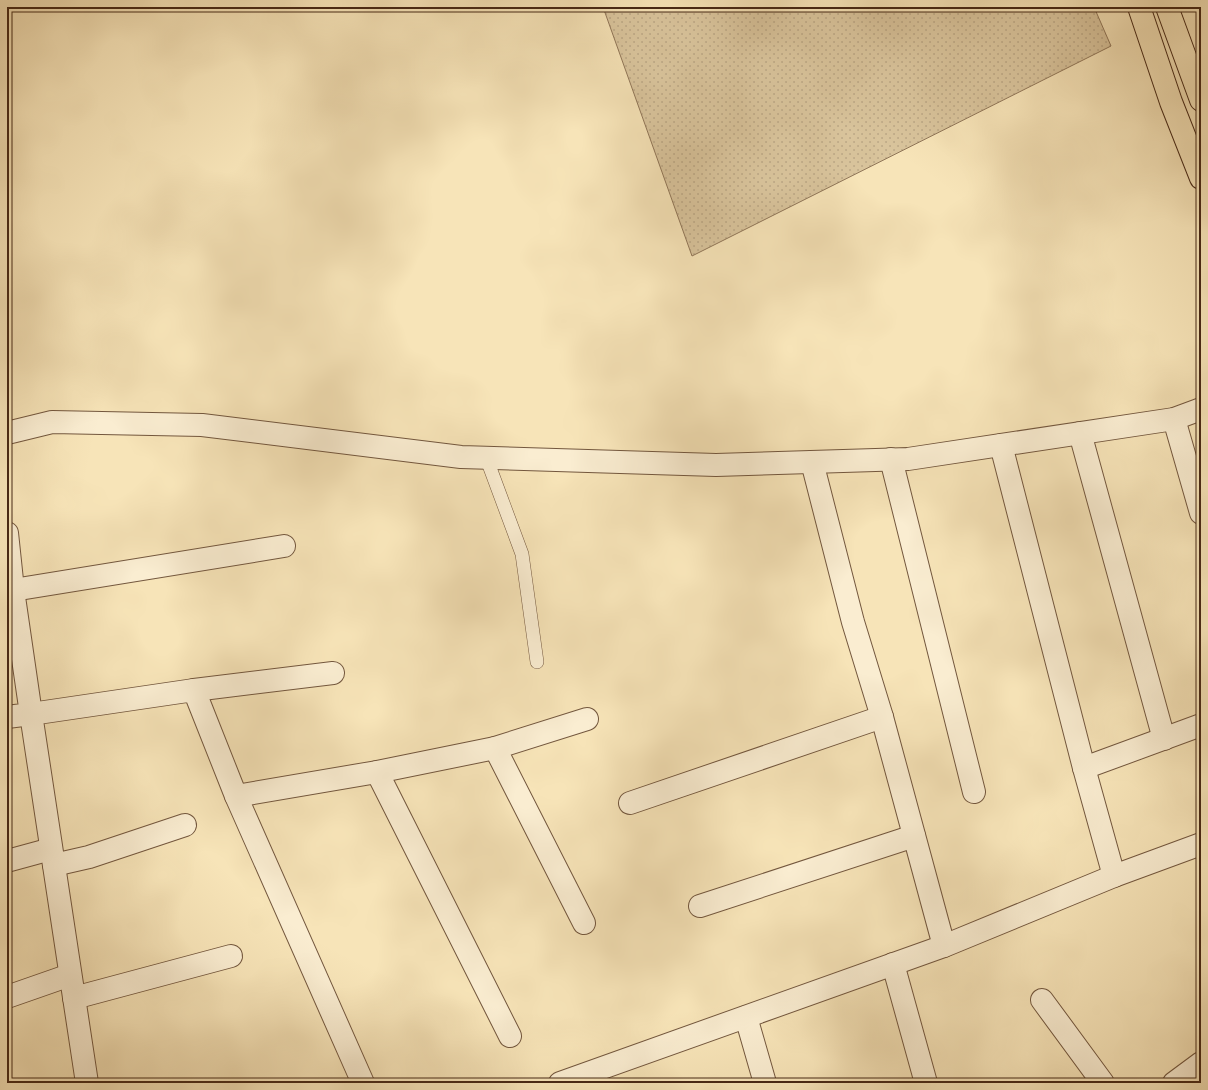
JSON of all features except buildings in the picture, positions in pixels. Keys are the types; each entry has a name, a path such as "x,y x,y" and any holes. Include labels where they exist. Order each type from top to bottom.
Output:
{"highway":[{"path":"1139,7 1171,102 1201,178"},
{"path":"1167,7 1199,89"}],"street":[{"path":"7,432 52,422 202,425 461,456 716,465 908,459 1174,420 1201,409"},
{"path":"1174,420 1201,513"},
{"path":"1080,433 1164,739"},
{"path":"1001,445 1084,768 1114,876"},
{"path":"891,459 974,792"},
{"path":"812,462 852,622 882,717 944,946"},
{"path":"7,533 10,590 31,714 87,1083"},
{"path":"10,590 284,546"},
{"path":"7,717 194,690 333,673"},
{"path":"194,690 236,796 363,1083"},
{"path":"630,803 882,717"},
{"path":"236,796 377,772 494,748 587,719"},
{"path":"1084,768 1201,725"},
{"path":"494,748 584,923"},
{"path":"377,772 510,1036"},
{"path":"7,861 53,857 89,857 185,825"},
{"path":"700,906 914,836"},
{"path":"560,1083 607,1075 746,1017 944,946 1114,876 1201,844"},
{"path":"74,998 231,956"},
{"path":"893,964 926,1083"},
{"path":"7,997 70,976"},
{"path":"1042,1000 1103,1083"},
{"path":"746,1017 765,1083"},
{"path":"1174,1083 1201,1064"}],"lane":[{"path":"486,457 522,554 537,662"}],"shaded area":[{"path":"603,7 1094,7 1111,46 692,256"}]}
